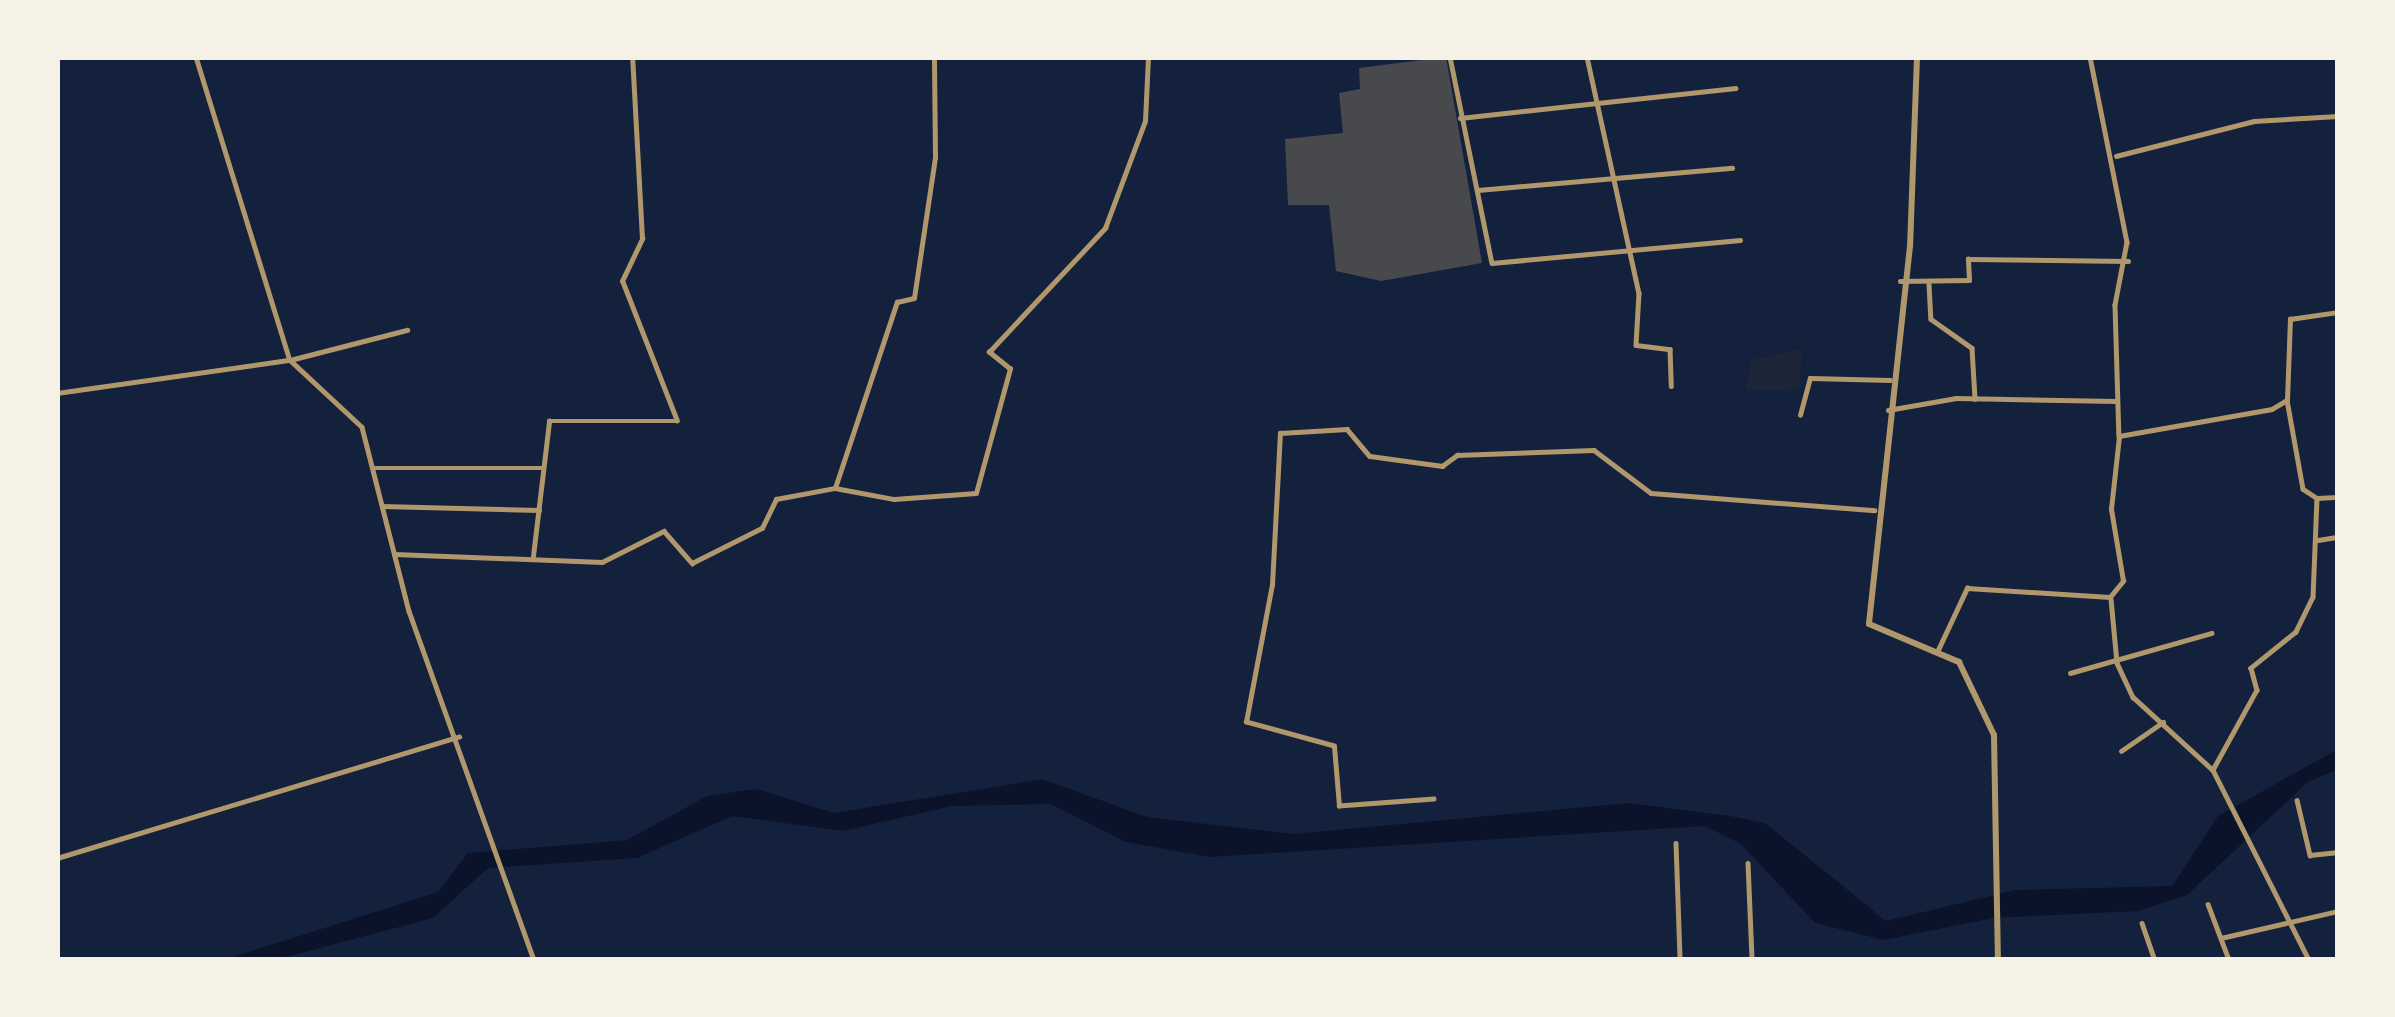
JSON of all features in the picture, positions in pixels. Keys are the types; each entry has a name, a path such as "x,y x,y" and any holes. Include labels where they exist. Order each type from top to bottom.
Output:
{"street":[{"path":"196,57 290,360 307,386 357,418 394,554 534,960"},
{"path":"532,556 549,421 677,421 622,280 642,239 632,57"},
{"path":"835,488 897,302 914,298 935,158 934,57"},
{"path":"394,554 602,562 664,531 692,563 762,528 776,499 835,488 894,499 976,493 1010,369 989,352 1105,228 1145,121 1148,57"},
{"path":"1450,57 1492,263 1740,240"},
{"path":"1587,57 1626,250 1636,345 1670,350 1671,386"},
{"path":"1917,57 1888,410 1874,510 1869,624 1959,662 1994,735 2004,928 1998,960"},
{"path":"2090,57 2096,122 2110,128 2128,261 2115,305 2119,436 2111,508 2122,581 2110,597 2117,663 2163,722 2230,791 2308,960"},
{"path":"1460,118 1735,88"},
{"path":"2114,157 2254,121 2338,116"},
{"path":"1478,190 1732,168"},
{"path":"1900,281 1969,280 1968,260 2128,261"},
{"path":"1929,284 1931,319 1972,348 1975,401"},
{"path":"2338,312 2287,323 2287,400 2303,489 2317,498 2338,497"},
{"path":"57,392 290,360 406,330"},
{"path":"1800,415 1810,378 1890,380"},
{"path":"2119,436 2287,400"},
{"path":"1888,410 1975,401 2116,401"},
{"path":"1434,799 1339,806 1334,746 1246,722 1271,585 1280,433 1347,429 1370,456 1442,466 1457,455 1594,450 1651,493 1874,510"},
{"path":"372,468 544,468"},
{"path":"2213,770 2257,690 2251,668 2311,608 2317,498"},
{"path":"382,506 539,510"},
{"path":"2318,540 2338,537"},
{"path":"1937,652 1967,588 2110,597"},
{"path":"2070,673 2211,634"},
{"path":"2121,752 2163,722"},
{"path":"57,858 459,737"},
{"path":"2297,800 2310,855 2338,852"},
{"path":"1676,843 1680,960"},
{"path":"1748,863 1752,960"},
{"path":"2208,904 2229,960"},
{"path":"2221,938 2286,916 2338,911"},
{"path":"2142,922 2155,960"}],"shaded area":[{"path":"1802,349 1799,389 1746,390 1751,360"},
{"path":"2338,749 2338,769 2308,782 2187,895 2138,911 1993,918 1883,940 1815,923 1741,844 1705,826 1209,857 1126,842 1051,804 952,806 843,831 732,816 637,858 488,868 433,918 275,960 223,960 438,892 468,853 627,840 707,796 756,789 834,813 1042,779 1147,817 1293,834 1629,803 1730,816 1765,823 1886,921 2015,890 2172,886 2218,816"}],"building":[{"path":"1446,57 1482,263 1381,281 1336,271 1329,205 1288,205 1285,139 1343,133 1339,93 1360,89 1359,68"}]}
